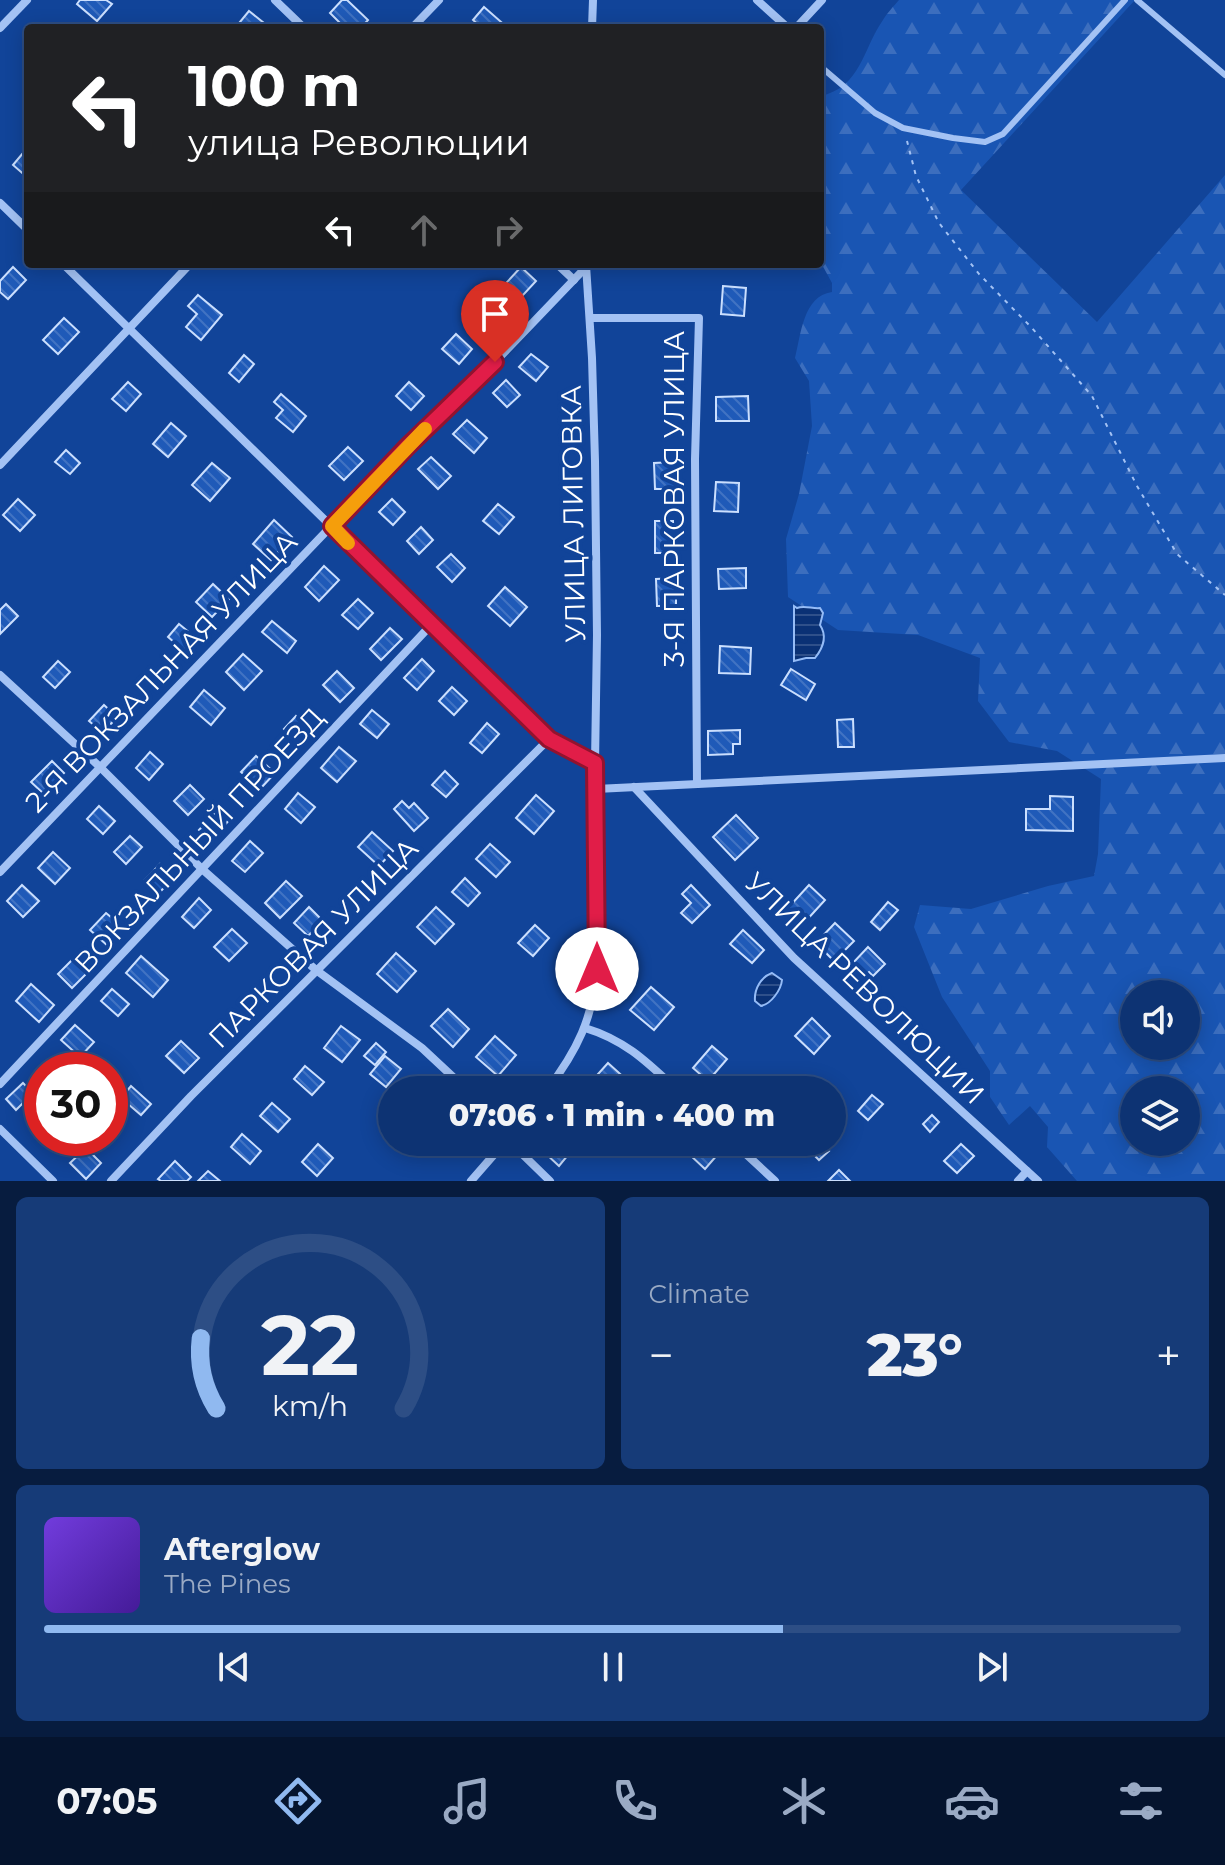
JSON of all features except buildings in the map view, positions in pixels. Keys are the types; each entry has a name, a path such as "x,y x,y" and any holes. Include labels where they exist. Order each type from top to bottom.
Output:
{"street":[{"path":"0,28 27,0"},
{"path":"275,0 300,24"},
{"path":"416,24 439,0"},
{"path":"592,24 593,0"},
{"path":"757,0 784,24"},
{"path":"800,24 822,0"},
{"path":"0,203 24,226"},
{"path":"67,268 549,739 595,763"},
{"path":"0,465 186,268"},
{"path":"561,268 574,280"},
{"name":"2-Я ВОКЗАЛЬНАЯ УЛИЦА","path":"0,872 407,447 495,362 584,268"},
{"name":"УЛИЦА ЛИГОВКА","path":"558,1076 585,1028 596,988 597,969 596,476 587,268"},
{"name":"3-Я ПАРКОВАЯ УЛИЦА","path":"590,318 699,318 695,459 697,784"},
{"name":"ВОКЗАЛЬНЫЙ ПРОЕЗД","path":"0,1084 431,625"},
{"path":"0,675 100,767 202,869 316,970 422,1048 452,1076"},
{"name":"ПАРКОВАЯ УЛИЦА","path":"111,1181 191,1096 549,739"},
{"path":"596,789 1225,758"},
{"name":"УЛИЦА РЕВОЛЮЦИИ","path":"634,787 794,958 1038,1181"},
{"path":"585,1028 636,1052 662,1076"},
{"path":"0,1129 53,1181"},
{"path":"471,1181 495,1156"},
{"path":"523,1156 550,1181"},
{"path":"748,1156 775,1181"},
{"path":"1018,1181 1027,1171"}],"lane":[{"path":"824,69 875,113 903,128 985,142 1003,134 1125,0"},
{"path":"1137,0 1225,75"}],"path":[{"path":"903,128 916,176 939,223 979,274 1092,396 1137,486 1177,554 1225,595"}],"green space":[{"path":"899,0 1135,0 961,190 1097,322 1225,175 1225,1181 1077,1181 1047,1147 1048,1127 1030,1106 1009,1125 990,1097 990,1071 942,997 914,927 920,905 971,909 1094,876 1098,854 1101,779 1057,751 1009,742 978,701 980,658 918,635 838,630 788,597 786,539 799,494 812,426 809,381 795,358 809,309 822,295 832,292 832,283 824,268 824,95 834,92 853,76 876,31"}],"shaded area":[{"path":"794,606 820,608 823,613 820,625 824,642 815,658 794,661"},
{"path":"772,973 782,980 781,984 772,1000 761,1006 755,1001 757,988"}],"slow traffic":[{"path":"348,543 332,526 425,429"}],"route":[{"path":"495,362 407,447 332,526 549,739 595,763 597,969"}]}
